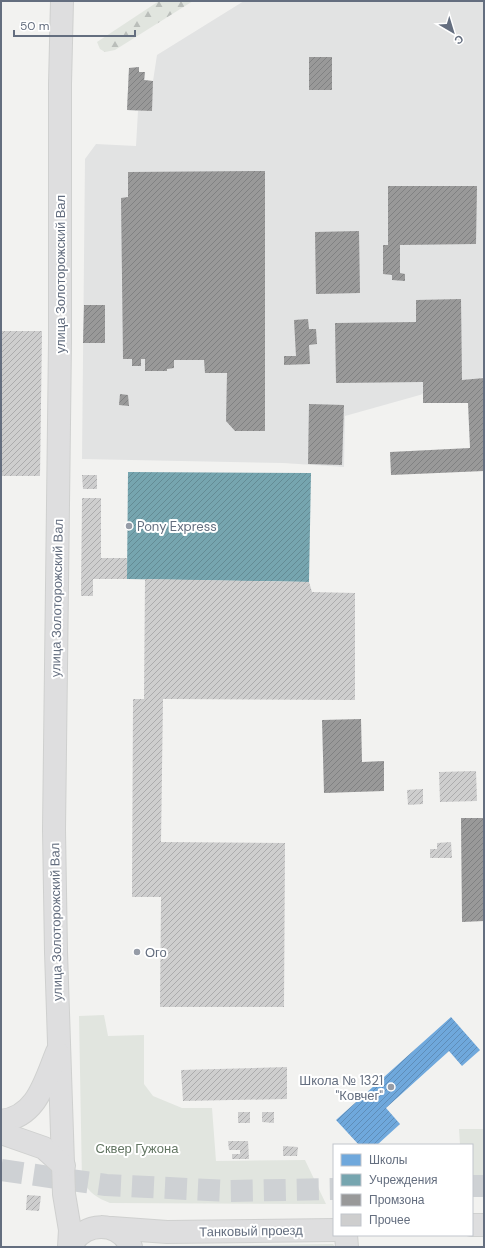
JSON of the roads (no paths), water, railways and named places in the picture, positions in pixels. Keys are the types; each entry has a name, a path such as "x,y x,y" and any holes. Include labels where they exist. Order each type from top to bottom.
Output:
{"street":[{"name":"улица Золоторожский Вал","path":"62,1 60,84 60,357 54,822 56,952 64,1194 70,1230 70,1247"},
{"path":"1,1121 24,1114 38,1097 60,1046"},
{"path":"1,1133 44,1148 64,1166"},
{"path":"64,1194 82,1215 126,1238 131,1247"},
{"path":"473,1225 484,1225"},
{"path":"70,1247 79,1234 87,1230 108,1228"},
{"name":"Танковый проезд","path":"108,1228 168,1232 333,1230"},
{"name":"Танковый проезд","path":"144,1247 154,1239 168,1232"},
{"path":"346,1236 347,1247"}],"tunnel":[{"path":"1,1170 106,1185 230,1191 333,1189"},
{"path":"473,1186 484,1186"}],"place":[{"name":"Pony Express","path":"129,526"},
{"name":"Ого","path":"137,952"},
{"name":"Школа № 1321 \"Ковчег\"","path":"391,1087"}],"park label":[{"name":"Сквер Гужона","path":"137,1148"}]}
